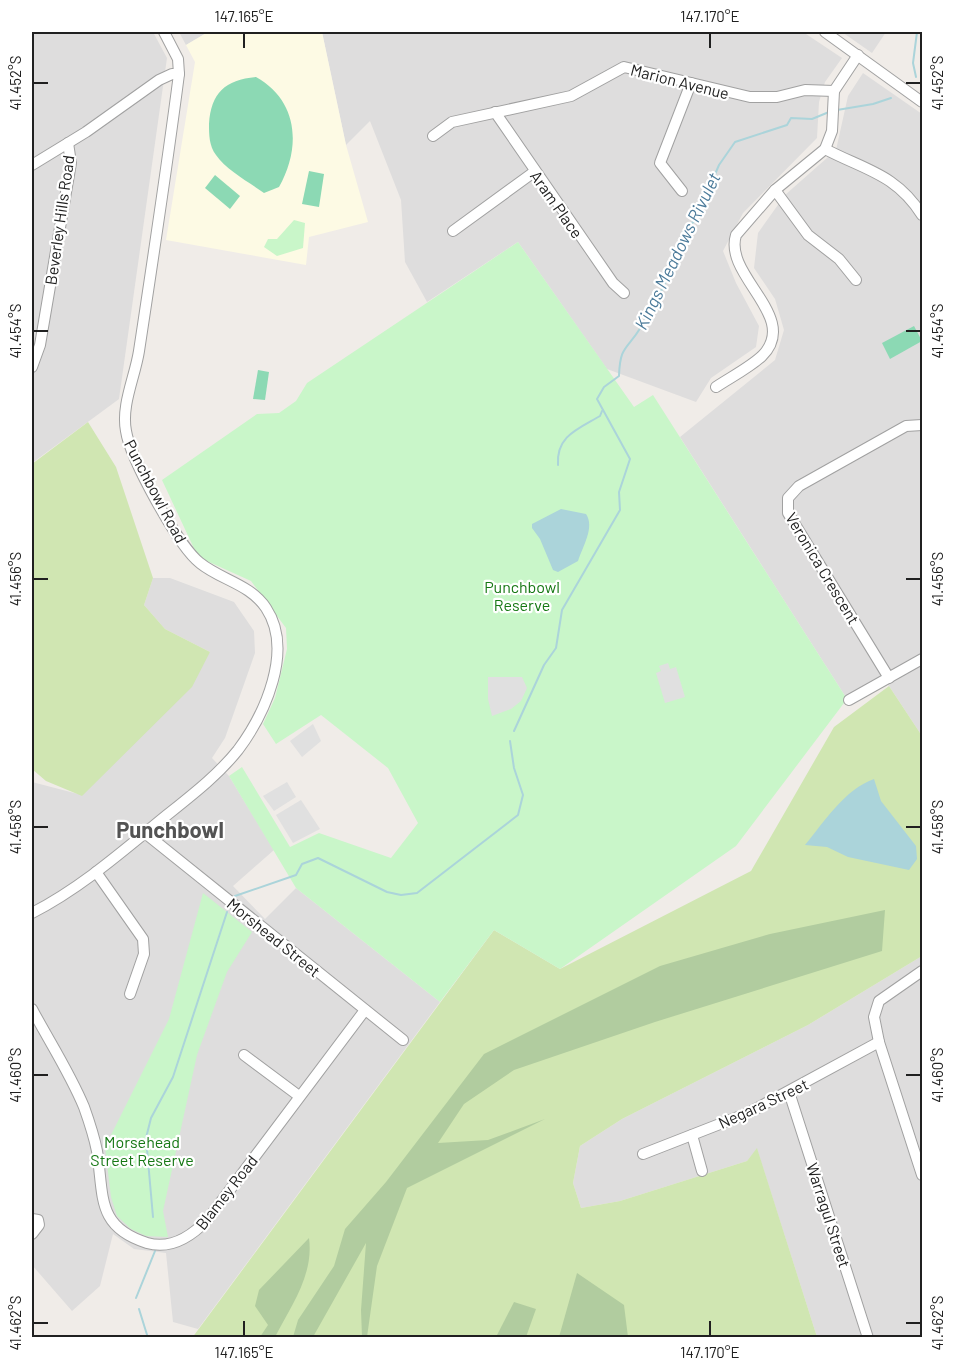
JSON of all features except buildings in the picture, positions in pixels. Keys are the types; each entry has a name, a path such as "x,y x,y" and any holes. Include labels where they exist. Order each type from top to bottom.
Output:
{"street":[{"name":"Punchbowl Road","path":"32,913 96,872 215,774 244,742 263,708 277,655 276,631 268,610 250,591 205,567 185,547 135,458 126,434 126,412 139,353 179,74 178,59 164,32"},
{"path":"825,32 922,102"},
{"path":"716,387 763,355 771,342 770,316 736,259 733,243 743,225 775,190 825,149 832,131 834,91 858,55"},
{"name":"Marion Avenue","path":"433,136 452,122 571,96 624,67 739,95 765,98 805,90 834,91"},
{"path":"32,165 167,76 179,74"},
{"path":"682,191 660,163 691,83"},
{"path":"150,88 177,88"},
{"name":"Aram Place","path":"495,112 534,172 613,283 624,293"},
{"name":"Beverley Hills Road","path":"32,367 40,345 71,163 68,143"},
{"path":"825,149 894,181 911,196 922,214"},
{"path":"453,231 534,172"},
{"path":"775,190 808,235 839,259 856,280"},
{"name":"Veronica Crescent","path":"889,678 788,513 787,506 792,491 799,486 906,426 922,425"},
{"path":"849,700 922,659"},
{"name":"Morshead Street","path":"145,833 403,1040"},
{"path":"96,872 143,939 144,954 130,994"},
{"path":"922,971 879,1001 874,1017 879,1042 922,1175"},
{"name":"Blamey Road","path":"32,1009 86,1113 96,1150 106,1214 121,1232 152,1244 170,1244 197,1231 365,1010"},
{"name":"Negara Street","path":"643,1154 748,1113 879,1042"},
{"path":"244,1055 299,1096"},
{"name":"Warragul Street","path":"789,1092 868,1338"},
{"path":"692,1135 702,1171"},
{"path":"32,1219 38,1220 39,1225 32,1234"}],"shaded area":[{"path":"32,32 153,32 167,58 119,399 32,463"},
{"path":"179,32 208,32 186,45"},
{"path":"208,32 322,32 346,145 368,222 309,237 306,265 166,240 195,62 186,45"},
{"path":"322,32 803,32 842,58 825,82 819,102 817,138 743,213 723,251 736,283 759,326 756,347 711,378 696,402 607,369 518,242 427,302 405,262 401,200 370,121 346,145"},
{"path":"842,32 886,32 872,53"},
{"path":"863,73 922,114 922,736 889,686 881,678 847,699 680,437 775,360 784,330 775,299 754,268 758,233 785,195 836,150 848,96"},
{"path":"153,578 170,578 234,602 254,631 255,653 225,738 212,758 229,776 274,850 233,886 265,919 296,888 440,1002 198,1329 173,1322 166,1253 134,1249 113,1234 100,1286 72,1311 32,1265 32,782 82,795 210,652 165,629 144,605"},
{"path":"668,663 670,669 676,667 685,697 665,703 656,673 661,671 659,666"},
{"path":"488,677 522,677 527,688 521,701 511,709 492,716 488,699"},
{"path":"313,724 321,741 302,757 290,741"},
{"path":"287,782 296,797 274,811 263,796"},
{"path":"301,800 320,829 293,843 276,815"},
{"path":"922,956 922,1337 817,1337 757,1149 747,1161 620,1201 581,1208 573,1183 580,1146 622,1119 808,1025"}],"green space":[{"path":"256,77 281,99 292,126 291,157 286,172 279,187 264,193 220,160 212,148 209,136 210,113 217,96 228,85 236,81"},
{"path":"309,171 324,174 319,207 302,204"},
{"path":"215,175 240,196 230,209 205,188"},
{"path":"294,220 305,223 303,248 277,256 264,247 268,239 277,239"},
{"name":"Punchbowl Reserve","path":"518,242 634,407 653,395 847,699 736,846 560,969 494,930 440,1002 296,888 229,776 242,767 290,847 319,833 391,858 418,823 388,768 321,715 276,744 263,724 275,698 287,649 286,628 251,581 198,557 162,480 257,414 279,413 296,401 307,383"},
{"path":"914,326 922,341 890,359 882,343"},
{"path":"258,370 269,372 265,400 253,399"},
{"path":"88,422 116,467 153,578 144,605 165,629 210,652 192,687 82,796 46,781 32,769 32,464"},
{"path":"889,686 922,736 922,956 808,1025 622,1119 580,1146 573,1183 581,1208 620,1201 747,1161 757,1148 817,1337 192,1338 494,930 560,969 751,871 834,727"},
{"name":"Morsehead Street Reserve","path":"203,893 252,932 227,972 197,1055 163,1211 168,1237 146,1236 131,1229 117,1216 111,1197 105,1147 169,1019"},
{"path":"885,910 882,951 655,1022 514,1070 464,1104 438,1143 488,1140 545,1119 407,1188 377,1266 367,1337 362,1337 361,1310 366,1243 313,1337 293,1337 298,1320 334,1266 345,1229 386,1182 484,1054 660,966 770,934"},
{"path":"309,1238 308,1265 300,1290 275,1337 260,1337 268,1325 255,1306 259,1290"},
{"path":"577,1273 624,1305 628,1337 559,1337"},
{"path":"514,1302 536,1309 526,1337 496,1337"}],"water":[{"path":"561,509 586,514 589,531 578,561 558,572 553,570 532,524"},
{"path":"874,779 881,801 916,846 917,859 909,870 848,857 827,847 805,845 844,798"}],"waterway":[{"name":"Kings Meadows Rivulet","path":"916,77 913,63 917,32"},
{"name":"Kings Meadows Rivulet","path":"837,110 873,104 891,98"},
{"name":"Kings Meadows Rivulet","path":"514,731 544,665 556,648 562,610 620,510 619,492 630,459 597,399 604,387 619,376 621,358 625,348 641,327 666,282 677,256 683,232 695,221 719,165 735,142 787,125 791,118 812,119 829,112"},
{"path":"558,465 558,455 565,440 570,434 600,416 602,411"},
{"name":"Kings Meadows Rivulet","path":"235,896 296,875 302,864 318,858 387,892 401,895 417,893 518,815 523,795 514,768 510,741"},
{"name":"Kings Meadows Rivulet","path":"153,1217 146,1138 151,1118 173,1077 227,912"},
{"name":"Kings Meadows Rivulet","path":"136,1298 155,1251"},
{"name":"Kings Meadows Rivulet","path":"139,1309 148,1338"}],"district":[{"name":"Punchbowl","path":"170,829"}]}
